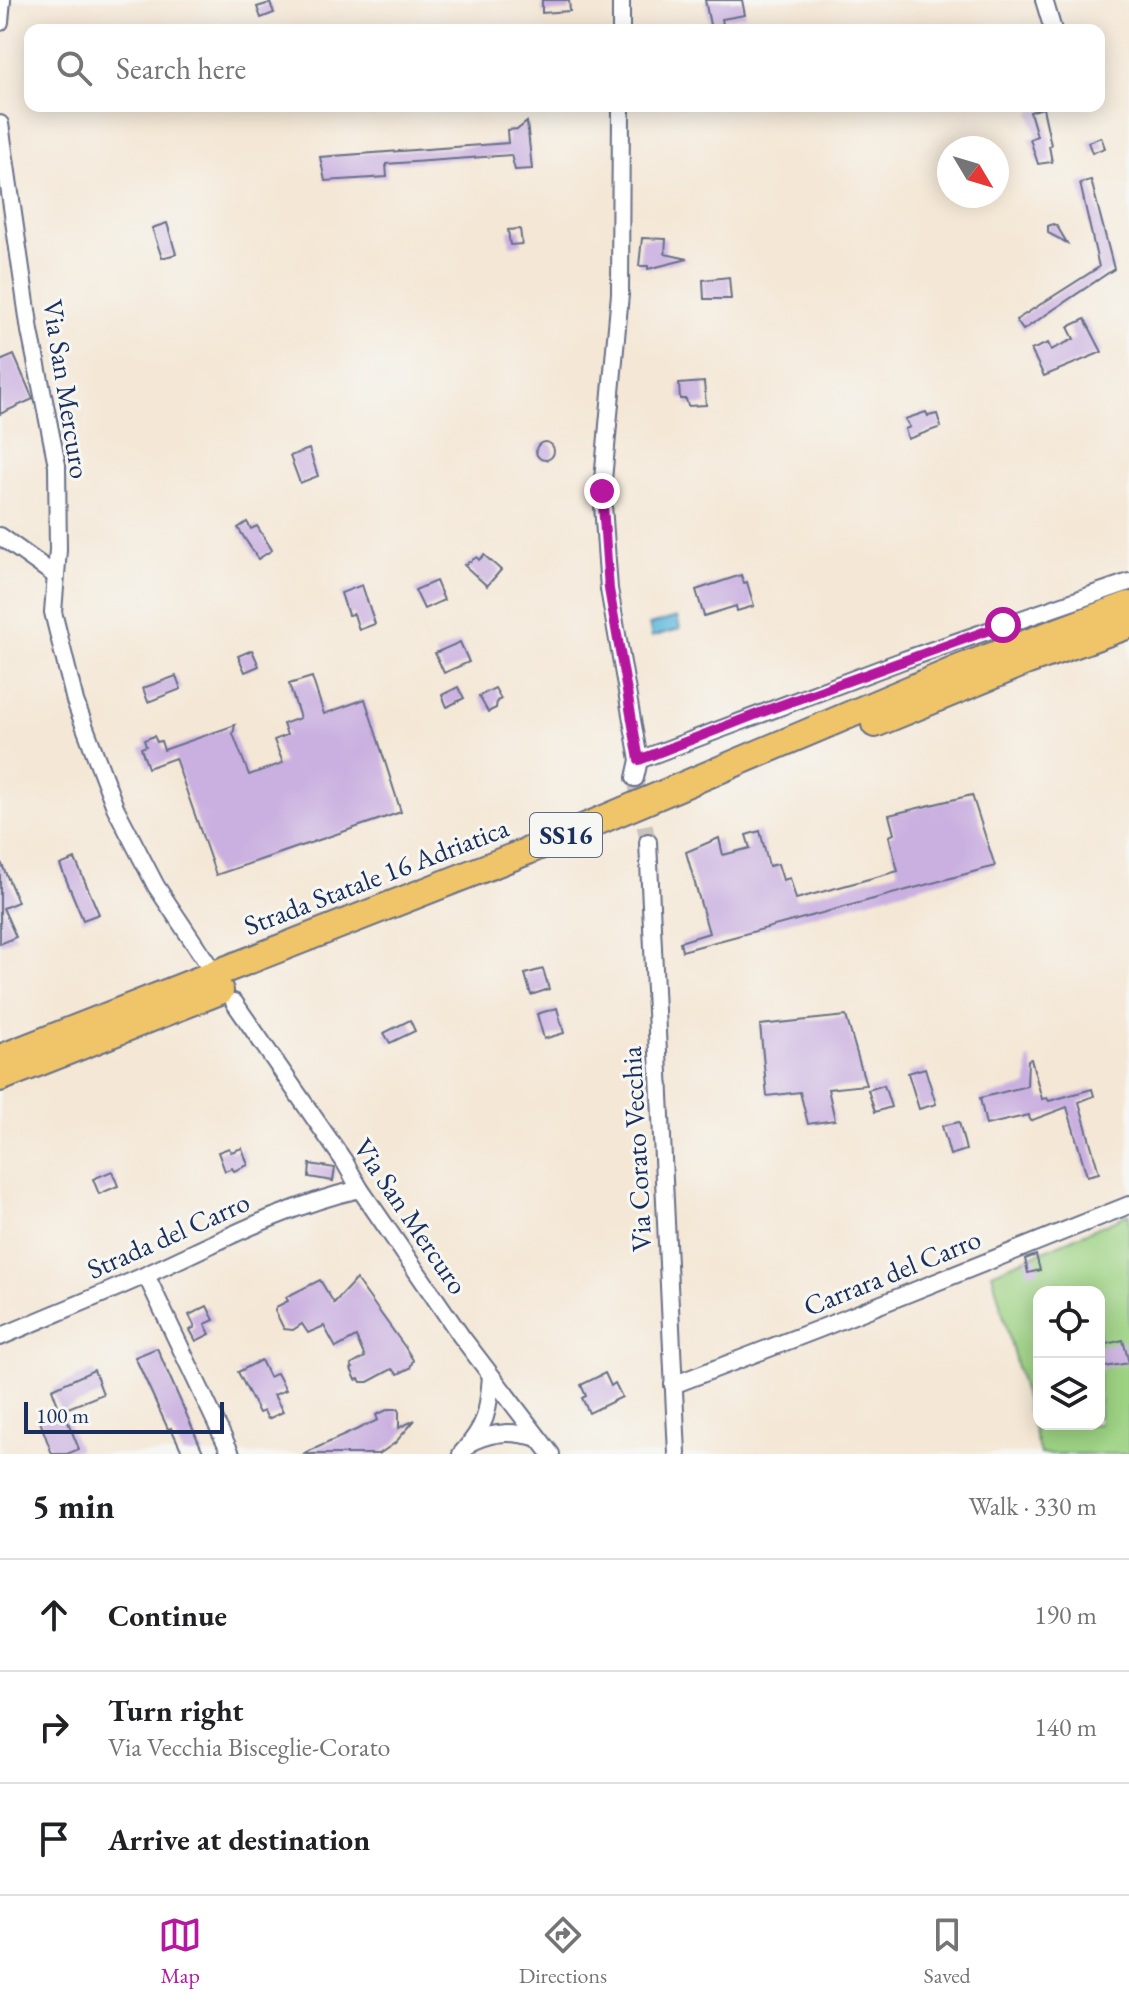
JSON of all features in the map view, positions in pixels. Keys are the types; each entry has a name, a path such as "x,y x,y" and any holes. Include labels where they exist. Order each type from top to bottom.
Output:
{"highway":[{"name":"Strada Statale 16 Adriatica","path":"0,1058 513,857 960,668 1129,605"},
{"name":"Strada Statale 16 Adriatica","path":"0,1078 1028,661 1129,625"}],"street":[{"path":"0,22 2,0"},
{"path":"621,0 621,24"},
{"path":"1044,0 1051,24"},
{"path":"621,112 620,294 602,491 609,589 639,760 635,778"},
{"name":"Via San Mercuro","path":"0,124 30,331 57,465 53,612 75,701 115,807 156,886 208,964"},
{"path":"0,536 56,576"},
{"path":"639,760 889,665 1129,582"},
{"name":"Via Corato Vecchia","path":"648,842 677,1454"},
{"name":"Via San Mercuro","path":"234,1002 491,1376 551,1454"},
{"name":"Strada del Carro","path":"0,1337 274,1216 324,1197 360,1189"},
{"name":"Carrara del Carro","path":"673,1385 1129,1205"},
{"path":"146,1275 231,1454"},
{"path":"491,1376 491,1425"},
{"path":"461,1454 491,1425 501,1409 515,1408"},
{"path":"491,1425 538,1438"}],"green space":[{"path":"1129,1214 1129,1454 1040,1454 1034,1430 1105,1430 1105,1286 1033,1286 1033,1428 992,1273"}],"water":[{"path":"677,617 680,629 652,637 649,625"}],"building":[{"path":"542,0 569,0 570,11 542,13"},
{"path":"705,0 742,0 745,15 722,19 723,24 710,24"},
{"path":"270,3 274,13 261,18 257,7"},
{"path":"1030,112 1044,112 1052,162 1038,164 1030,139 1037,136"},
{"path":"527,122 532,169 515,170 511,155 386,164 387,177 325,181 320,157 508,143 507,130 518,129"},
{"path":"1101,137 1105,148 1092,153 1088,142"},
{"path":"1091,180 1114,269 1023,330 1016,320 1099,267 1080,183"},
{"path":"167,223 176,254 162,258 152,228"},
{"path":"1053,224 1067,243 1048,233 1048,226"},
{"path":"520,229 522,244 510,245 508,230"},
{"path":"642,238 666,239 665,254 688,259 648,269 648,266 639,266"},
{"path":"729,277 731,299 704,299 703,280"},
{"path":"1085,319 1102,352 1044,376 1031,350 1048,343 1051,350 1074,339 1068,327"},
{"path":"14,355 33,399 0,414 0,361"},
{"path":"704,382 706,405 688,406 686,399 680,399 679,384"},
{"path":"926,412 928,416 937,414 941,427 908,439 905,429 910,427 905,419"},
{"path":"545,442 554,451 545,460 536,451"},
{"path":"309,449 318,476 300,483 290,456"},
{"path":"247,522 251,529 257,526 272,550 258,559 238,528"},
{"path":"484,555 501,570 487,586 464,565"},
{"path":"741,575 744,583 747,582 754,606 737,611 736,606 704,616 696,590"},
{"path":"436,581 444,600 424,609 415,590"},
{"path":"362,585 375,624 359,630 354,614 348,615 341,593"},
{"path":"460,642 469,662 444,673 435,653"},
{"path":"252,650 259,666 245,672 238,656"},
{"path":"176,676 181,689 148,702 143,688"},
{"path":"312,677 324,714 365,699 401,812 216,875 175,758 148,768 141,748 146,746 144,740 154,736 157,742 161,741 164,750 235,725 233,734 249,775 283,763 274,740 287,735 283,724 300,718 289,684"},
{"path":"458,687 464,698 447,707 442,695"},
{"path":"495,688 501,699 497,701 496,708 488,712 479,696"},
{"path":"972,795 995,866 682,951 680,942 709,933 686,852 719,838 723,855 750,848 746,835 760,831 769,866 778,864 783,880 790,878 796,899 898,871 889,836 894,834 889,815"},
{"path":"75,859 99,914 83,920 60,865"},
{"path":"0,860 18,902 3,908 16,937 0,944"},
{"path":"543,969 549,989 531,995 525,974"},
{"path":"557,1008 564,1033 544,1039 537,1014"},
{"path":"846,1016 866,1085 828,1089 835,1120 808,1124 800,1092 767,1096 760,1025"},
{"path":"410,1020 415,1031 390,1043 384,1033"},
{"path":"1031,1059 1042,1099 1049,1101 1092,1089 1094,1096 1079,1102 1099,1173 1087,1176 1067,1107 1030,1121 1029,1115 986,1125 980,1098 1027,1086 1028,1060"},
{"path":"925,1068 936,1104 919,1109 908,1073"},
{"path":"884,1085 891,1107 875,1112 868,1090"},
{"path":"959,1122 966,1150 950,1155 942,1126"},
{"path":"229,1148 231,1152 242,1148 248,1165 225,1171 218,1152"},
{"path":"310,1164 335,1168 333,1181 309,1177"},
{"path":"112,1171 118,1186 99,1194 93,1179"},
{"path":"1036,1255 1040,1270 1028,1273 1025,1259"},
{"path":"356,1279 413,1360 410,1368 398,1374 392,1369 368,1382 361,1382 356,1380 351,1369 351,1365 365,1357 356,1337 336,1348 324,1326 308,1333 302,1324 293,1330 284,1329 275,1311 276,1307 288,1301 286,1297 320,1280 334,1303"},
{"path":"207,1306 214,1320 205,1324 210,1334 196,1341 190,1330 195,1327 189,1315"},
{"path":"1123,1340 1129,1363 1105,1367 1105,1344"},
{"path":"157,1348 204,1454 183,1454 135,1357"},
{"path":"261,1360 269,1377 277,1373 286,1390 274,1395 283,1412 268,1419 264,1411 259,1413 238,1372"},
{"path":"94,1370 103,1394 63,1410 79,1449 67,1454 52,1454 38,1416 59,1408 52,1389"},
{"path":"605,1373 611,1386 615,1383 622,1397 589,1413 582,1398 586,1396 581,1385"},
{"path":"389,1409 399,1409 399,1428 415,1420 395,1443 379,1454 303,1454 378,1420 376,1415"}],"tunnel":[{"path":"635,778 648,842"}],"route":[{"path":"602,491 609,589 639,760 1003,625"}]}
